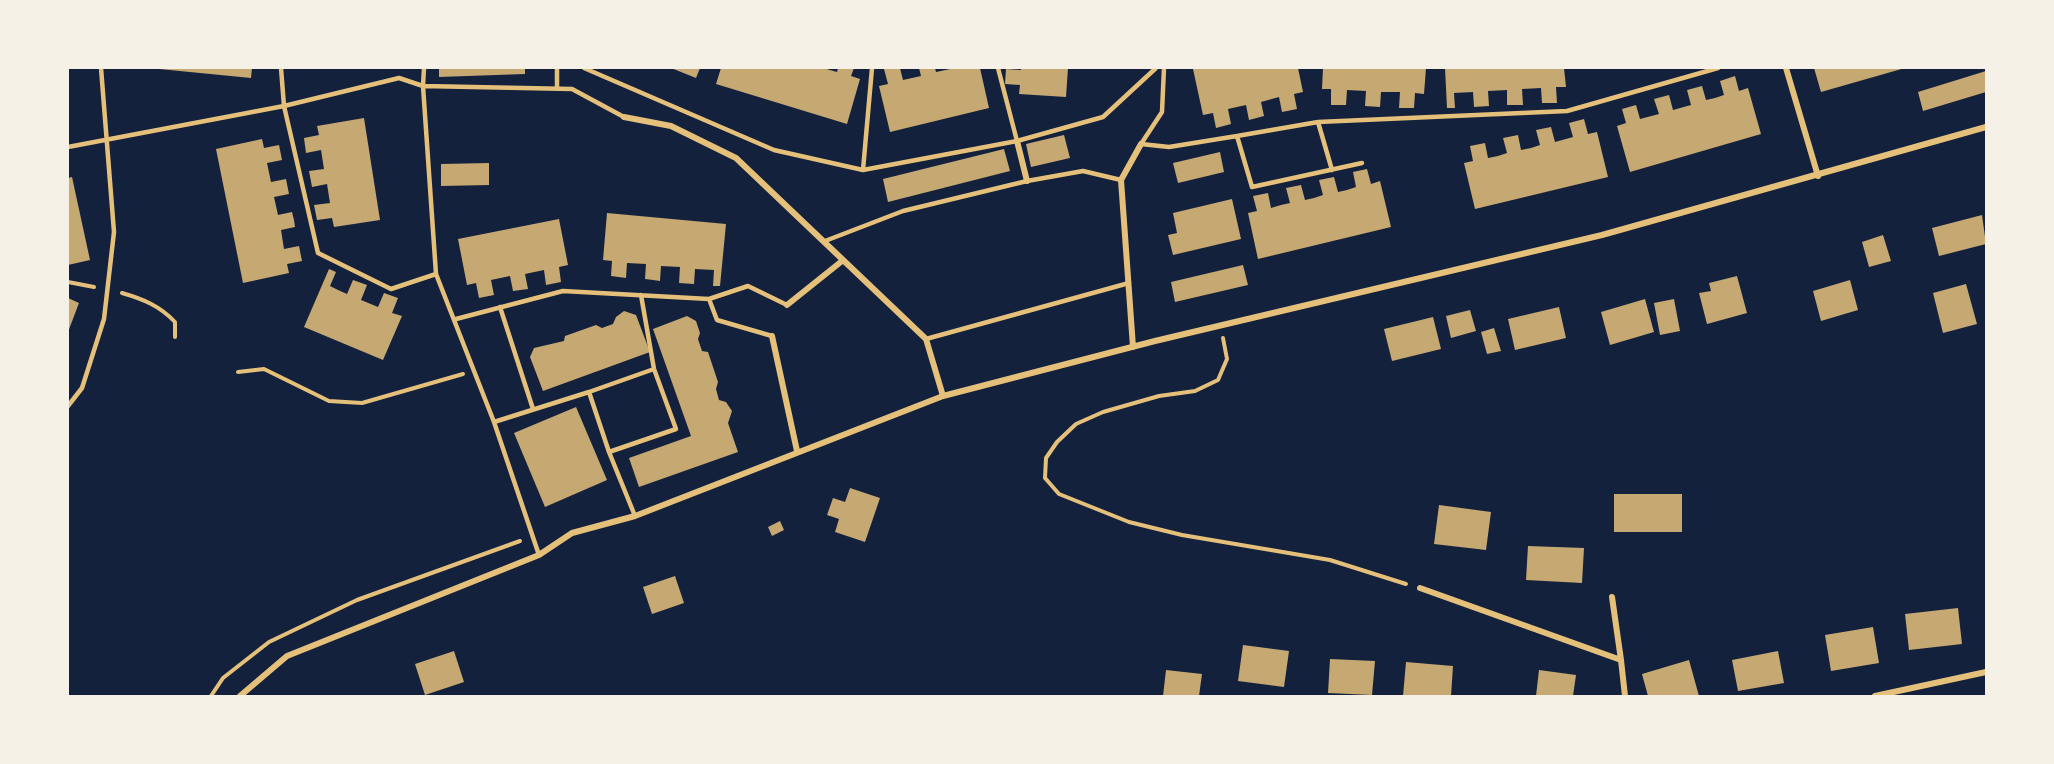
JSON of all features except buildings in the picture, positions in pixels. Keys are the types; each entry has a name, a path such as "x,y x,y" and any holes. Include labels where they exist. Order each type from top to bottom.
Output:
{"street":[{"path":"1786,68 1818,176"},
{"path":"624,117 671,126 736,158 926,339 943,396"},
{"path":"240,696 287,656 539,555 572,533 635,516 943,396 1133,347 1602,236 1986,127"},
{"path":"1017,141 1027,181"},
{"path":"1133,347 1121,180 1141,144"},
{"path":"787,305 842,261"},
{"path":"772,336 797,451"},
{"path":"1420,588 1622,660"},
{"path":"1612,597 1625,696"},
{"path":"1875,696 1986,672"}],"lane":[{"path":"68,406 82,388 104,319 114,232 101,68"},
{"path":"281,68 284,106 318,253 391,289 436,274"},
{"path":"424,68 423,86 436,274 456,319 494,422 539,555"},
{"path":"556,87 557,68"},
{"path":"584,68 774,150 863,170 1017,141 1103,117 1156,68"},
{"path":"863,170 872,68"},
{"path":"998,68 1017,141"},
{"path":"1164,68 1162,112 1141,144 1169,147 1318,122 1567,111 1718,68"},
{"path":"68,147 284,106 399,78 423,86 572,89 624,117"},
{"path":"1318,122 1332,170"},
{"path":"1237,136 1252,187 1362,163"},
{"path":"825,241 903,211 1027,181 1083,171 1121,180"},
{"path":"926,339 1129,283"},
{"path":"456,319 563,291 709,299 748,286 787,305"},
{"path":"609,452 676,429 654,369 641,295"},
{"path":"709,299 717,320 772,336"},
{"path":"500,307 533,409"},
{"path":"494,422 654,369"},
{"path":"589,392 609,452 635,516"}],"path":[{"path":"68,282 141,298 164,310 175,322 175,337"},
{"path":"1221,326 1227,359 1218,380 1195,391 1159,396 1103,412 1076,424 1057,442 1046,458 1044,478 1059,494 1129,522 1182,536 1330,560 1420,588"},
{"path":"238,372 264,369 329,401 362,403 475,371"},
{"path":"211,696 223,678 269,642 357,600 531,536"}]}
